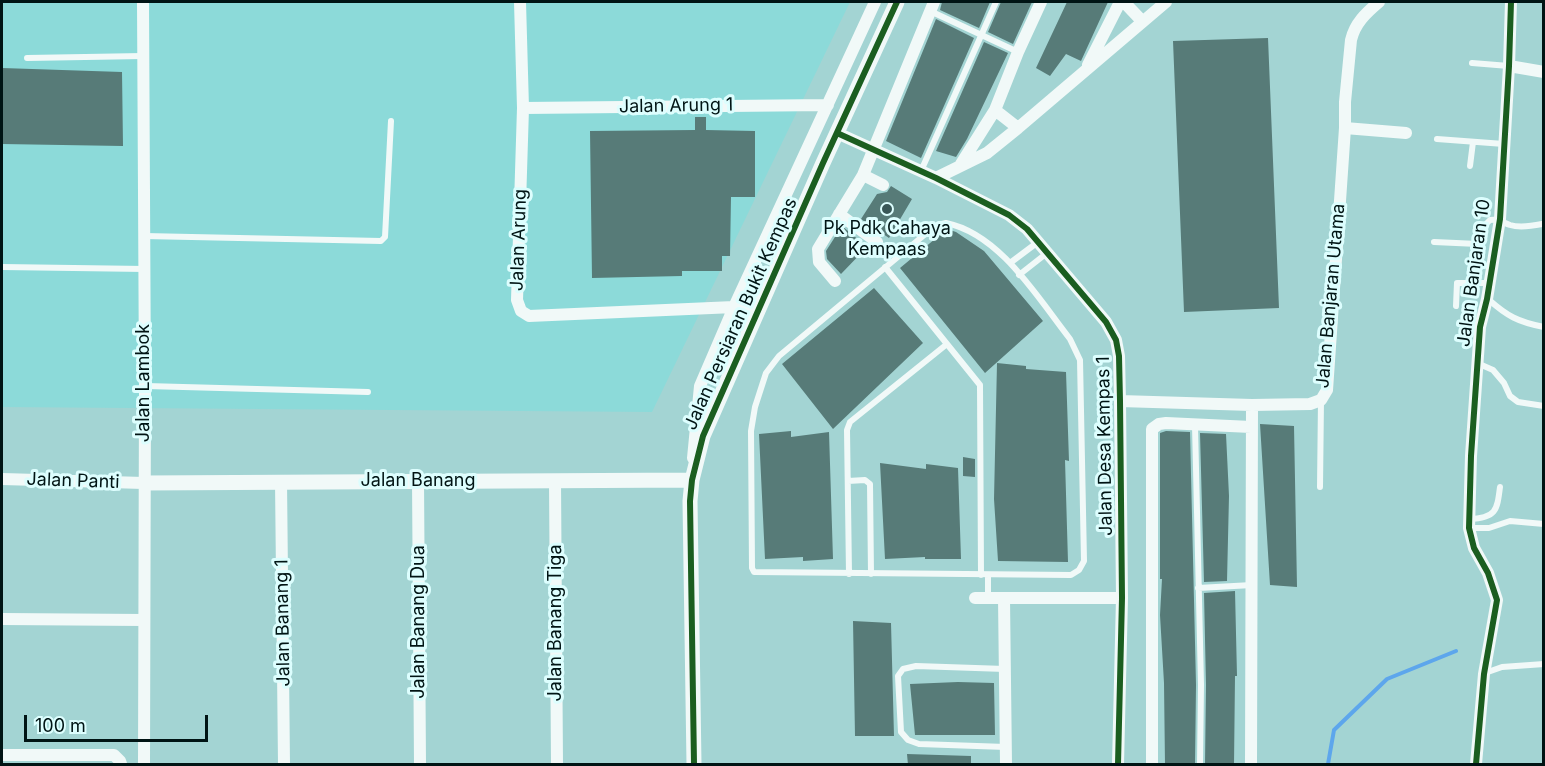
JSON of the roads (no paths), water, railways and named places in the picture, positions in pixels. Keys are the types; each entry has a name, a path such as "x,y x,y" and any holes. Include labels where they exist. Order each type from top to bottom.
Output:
{"street":[{"name":"Jalan Lambok","path":"143,2 144,765"},
{"name":"Jalan Arung","path":"520,2 523,108 517,300 521,311 529,316 734,307 759,311"},
{"path":"692,480 700,386 734,307 875,2"},
{"name":"Jalan Persiaran Bukit Kempas","path":"694,765 690,501 692,480 707,425 897,2"},
{"path":"961,164 995,110 1041,2"},
{"path":"1085,71 1122,2 1142,21"},
{"path":"936,178 987,153 1166,2"},
{"name":"Jalan Banjaran Utama","path":"1120,401 1252,405 1310,404 1321,400 1327,390 1345,102 1353,30 1358,21 1378,2"},
{"name":"Jalan Banjaran 10","path":"1484,674 1497,600 1488,573 1474,548 1469,524 1480,327 1500,219 1509,66 1510,2"},
{"path":"835,281 819,262 818,249 863,175 932,6"},
{"path":"1509,66 1544,72"},
{"name":"Jalan Arung 1","path":"523,108 828,105"},
{"path":"995,110 1018,128"},
{"path":"1345,128 1406,134"},
{"name":"Jalan Desa Kempas 1","path":"837,133 936,178 1009,215 1027,229 1106,322 1116,340 1119,356 1122,598 1118,765"},
{"path":"863,175 883,185"},
{"path":"839,214 877,242"},
{"path":"1251,765 1252,405"},
{"path":"1152,765 1152,429 1159,424 1251,427"},
{"name":"Jalan Panti","path":"2,478 144,483"},
{"name":"Jalan Banang Dua","path":"418,480 420,765"},
{"name":"Jalan Banang","path":"144,483 692,480"},
{"name":"Jalan Banang 1","path":"281,481 284,765"},
{"name":"Jalan Banang Tiga","path":"555,481 557,765"},
{"path":"975,598 1122,598"},
{"path":"1004,598 1006,765"},
{"path":"2,619 144,620"},
{"path":"1476,765 1484,674"},
{"path":"2,755 114,755 121,765"}],"lane":[{"path":"921,172 996,2"},
{"path":"932,6 1018,52"},
{"path":"27,58 143,56"},
{"path":"1472,63 1509,66"},
{"path":"144,237 381,241 385,237 391,121"},
{"path":"1437,139 1504,144"},
{"path":"1470,166 1473,142"},
{"path":"1434,242 1478,244 1481,242 1484,226 1490,220 1500,219 1511,225 1542,225"},
{"path":"946,223 958,225 986,240 1010,263 1070,339 1080,360 1084,561 1080,570 1071,575 754,572 752,568 751,431 755,407 771,364 935,226 946,223"},
{"path":"1010,263 1038,242"},
{"path":"1019,275 1047,253"},
{"path":"2,267 144,269"},
{"path":"885,267 980,385 984,575 988,598"},
{"path":"1456,306 1457,283 1489,283"},
{"path":"1487,298 1508,316 1521,322 1544,327"},
{"path":"849,574 847,430 850,422 947,344"},
{"path":"1477,363 1493,370 1504,383 1510,396 1518,402 1544,406"},
{"path":"145,386 368,392"},
{"path":"1320,487 1321,400"},
{"path":"1195,424 1200,765"},
{"path":"848,481 865,480 870,484 871,574"},
{"path":"1469,524 1491,514 1498,505 1500,487"},
{"path":"1469,524 1492,527 1510,521 1544,524"},
{"path":"1198,588 1253,585"},
{"path":"1484,674 1502,667 1544,664"},
{"path":"1005,669 916,666 903,669 898,676 901,732 908,740 918,744 1006,747"}],"waterway":[{"path":"1328,764 1334,730 1387,679 1456,651"}],"place":[{"name":"Pk Pdk Cahaya Kempaas","path":"887,209"}]}
